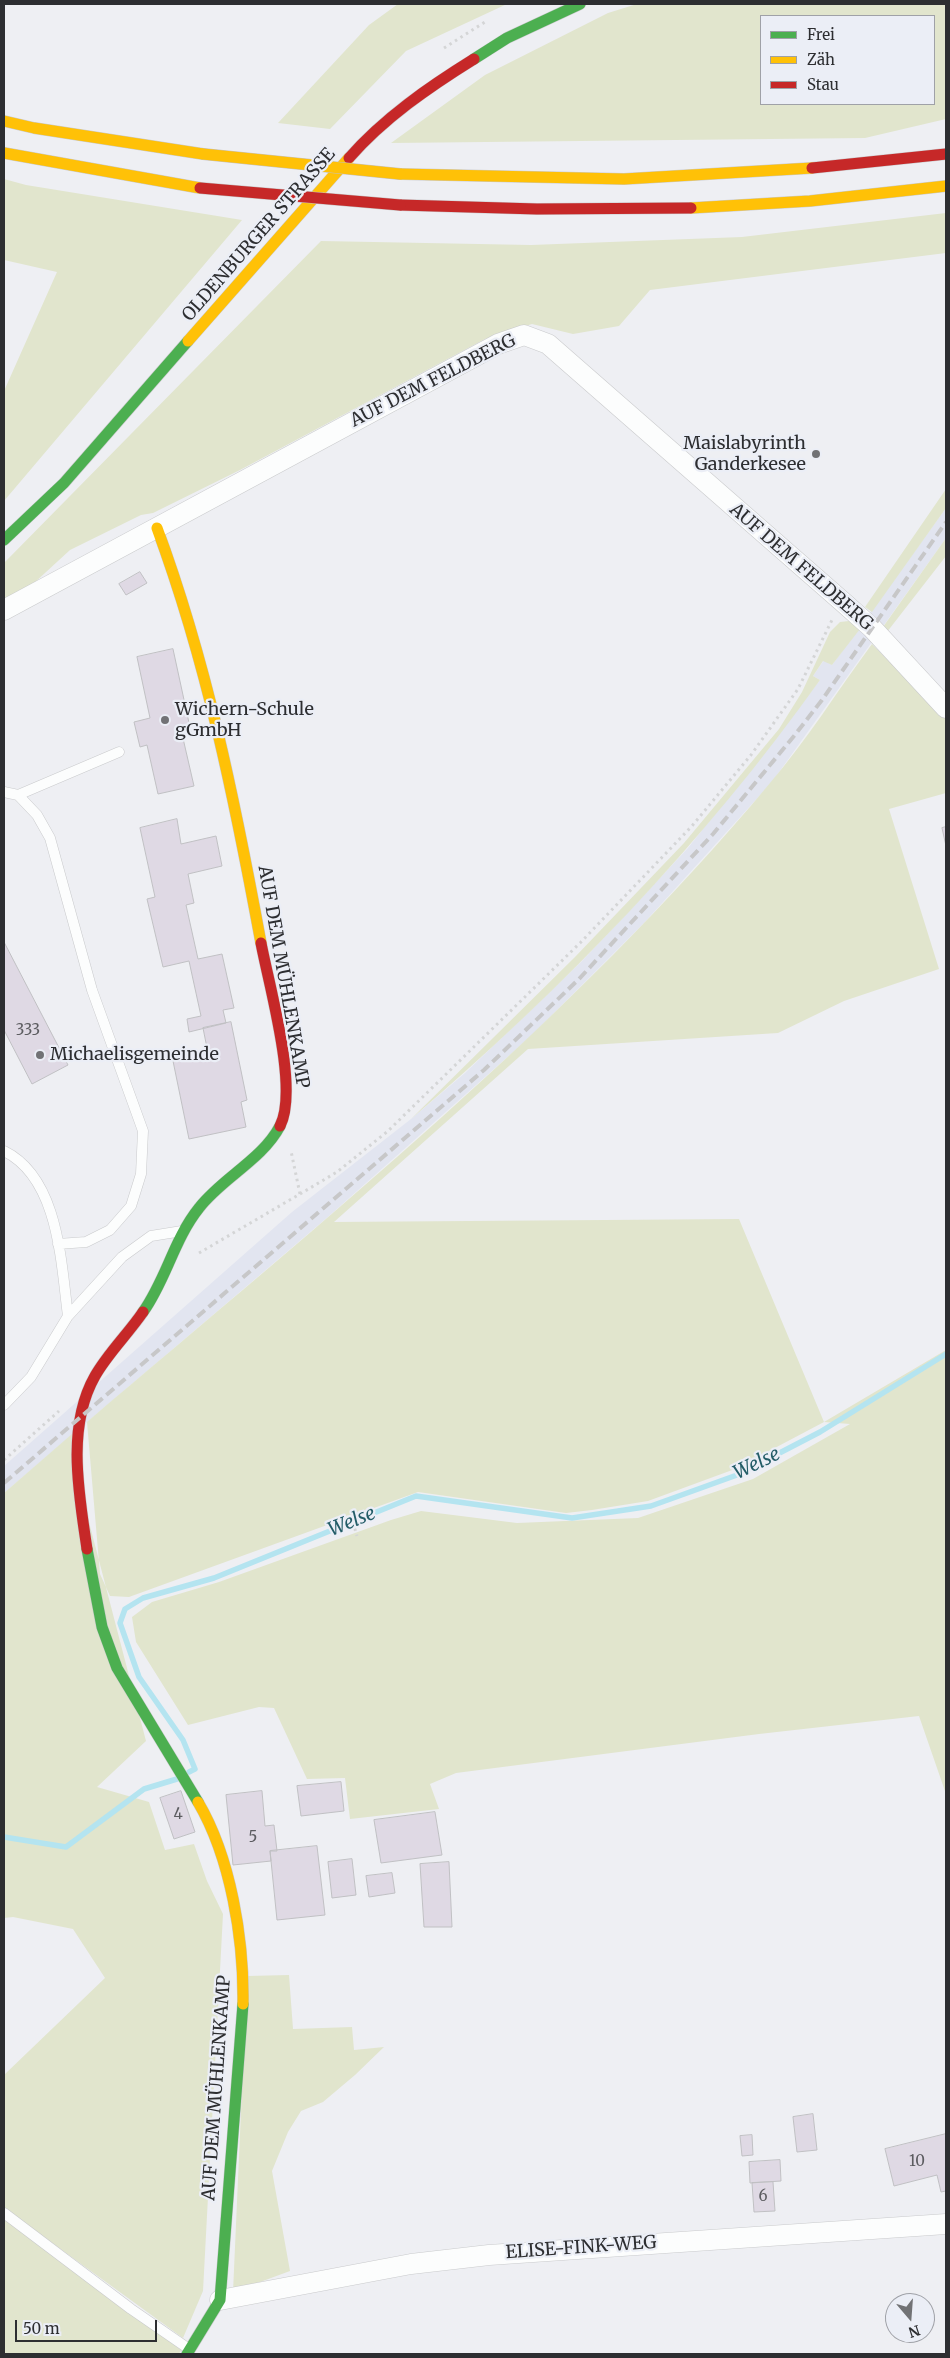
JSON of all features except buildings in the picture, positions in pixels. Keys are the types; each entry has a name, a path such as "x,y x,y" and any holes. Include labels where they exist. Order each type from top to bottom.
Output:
{"main road":[{"name":"OLDENBURGER STRASSE","path":"4,540 64,483 366,139 433,85 499,43 580,4"},
{"path":"4,121 34,128 203,154 400,174 624,179 756,173 863,164 946,154"},
{"path":"4,153 200,188 400,205 511,210 732,206 865,198 946,186"},
{"name":"AUF DEM MÜHLENKAMP","path":"157,528 205,672 242,844 282,1054 287,1105 280,1128 247,1162 208,1197 183,1231 174,1249 168,1271 147,1307 91,1383 83,1412 77,1458 83,1528 97,1604 109,1650 126,1689 176,1763 205,1814 225,1872 242,1960 243,2008 220,2300"},
{"path":"188,2352 220,2300"}],"street":[{"name":"AUF DEM FELDBERG","path":"4,610 498,344 524,335 548,344 844,603 872,628 946,708"},
{"name":"ELISE-FINK-WEG","path":"220,2300 411,2264 489,2255 946,2224"}],"lane":[{"path":"18,795 118,752"},
{"path":"4,792 18,795 37,815 50,838 92,990 143,1131 142,1174 132,1206 110,1230 86,1242 58,1244"},
{"path":"4,1151 14,1157 43,1191 56,1228 68,1316"},
{"path":"4,1405 31,1377 68,1316 122,1257 151,1236 183,1231"},
{"path":"4,2213 188,2352"}],"path":[{"path":"168,1271 337,1172 388,1131 581,942 692,826 751,755 798,689 829,625 844,603"},
{"path":"291,1149 300,1194"},
{"path":"4,1460 62,1409"},
{"path":"351,1516 357,1536"}],"shaded area":[{"path":"946,508 946,538 772,782 644,923 530,1037 329,1216 4,1493 4,1466 292,1212 411,1119 465,1073 582,961 688,848 820,680 813,676 824,660 832,665"}],"green space":[{"path":"398,4 507,4 406,51 330,129 278,123 369,25"},
{"path":"637,4 946,4 946,119 865,138 391,143 485,75 608,13"},
{"path":"4,179 26,185 242,220 4,501 4,391 57,272 4,260"},
{"path":"946,213 946,253 650,290 619,326 573,334 532,324 485,339 240,470 153,513 141,515 70,550 33,584 4,602 4,563 321,241 531,245 742,237"},
{"path":"946,489 946,508 872,612 865,607"},
{"path":"946,538 946,556 887,632 883,627"},
{"path":"849,621 860,629 832,665 823,661 813,676 820,680 729,799 680,856 577,966 523,1018 411,1119 575,957 684,843 779,729 802,692 830,632 840,622"},
{"path":"872,644 946,719 946,793 889,809 939,969 844,1001 778,1033 528,1049 334,1222 739,1219 824,1422 735,1469 648,1501 566,1513 418,1492 129,1597 110,1596 100,1574 87,1422 266,1271 442,1117 612,956 693,871 784,767"},
{"path":"946,1350 946,1794 919,1716 759,1734 456,1773 430,1784 439,1809 350,1819 345,1778 307,1779 274,1708 259,1707 188,1725 136,1642 132,1617 152,1602 219,1582 391,1520 421,1511 517,1523 638,1518 753,1479 850,1424 824,1422"},
{"path":"72,1434 71,1453 146,1741 97,1787 149,1802 165,1850 194,1844 207,1881 223,1914 203,2291 183,2338 4,2208 4,2075 105,1978 73,1929 13,1917 4,1918 4,1493"},
{"path":"289,1975 293,2029 352,2027 354,2050 384,2047 323,2102 301,2111 288,2132 272,2171 290,2271 233,2292 247,1976"},
{"path":"4,2219 181,2350 179,2354 4,2354"}],"waterway":[{"name":"Welse","path":"189,1772 195,1769 183,1740 139,1677 120,1623 125,1609 143,1598 214,1578 416,1496 572,1518 651,1506 737,1475 820,1432 946,1354"},
{"name":"Welse","path":"4,1837 66,1847 144,1789 177,1779"}],"railway":[{"path":"4,1483 484,1070 579,979 713,834 794,736 822,700 946,522"}],"traffic: fast":[{"path":"474,59 507,38 580,4"},
{"path":"4,540 64,483 188,341"},
{"path":"143,1312 158,1287 190,1220 208,1197 263,1149 280,1126"},
{"path":"87,1549 102,1627 117,1668 198,1802"},
{"path":"187,2354 220,2300 243,2004"}],"traffic: slow":[{"path":"4,121 34,128 203,154"},
{"path":"4,153 200,188"},
{"path":"203,154 400,174"},
{"path":"188,341 349,158"},
{"path":"400,174 624,179 812,168"},
{"path":"691,208 810,201 946,186"},
{"path":"157,528 175,579 205,681 230,785 261,943"},
{"path":"198,1802 219,1848 233,1900 241,1953 243,2004"}],"traffic: jam":[{"path":"349,158 392,116 474,59"},
{"path":"812,168 946,154"},
{"path":"200,188 400,205"},
{"path":"400,205 537,209 691,208"},
{"path":"261,943 276,1010 284,1063 285,1109 280,1126"},
{"path":"87,1549 78,1484 77,1461 80,1417 86,1396 95,1376 143,1312"}],"place":[{"name":"Maislabyrinth Ganderkesee","path":"816,454"},
{"name":"Wichern-Schule gGmbH","path":"165,720"},
{"name":"Michaelisgemeinde","path":"40,1055"}]}
